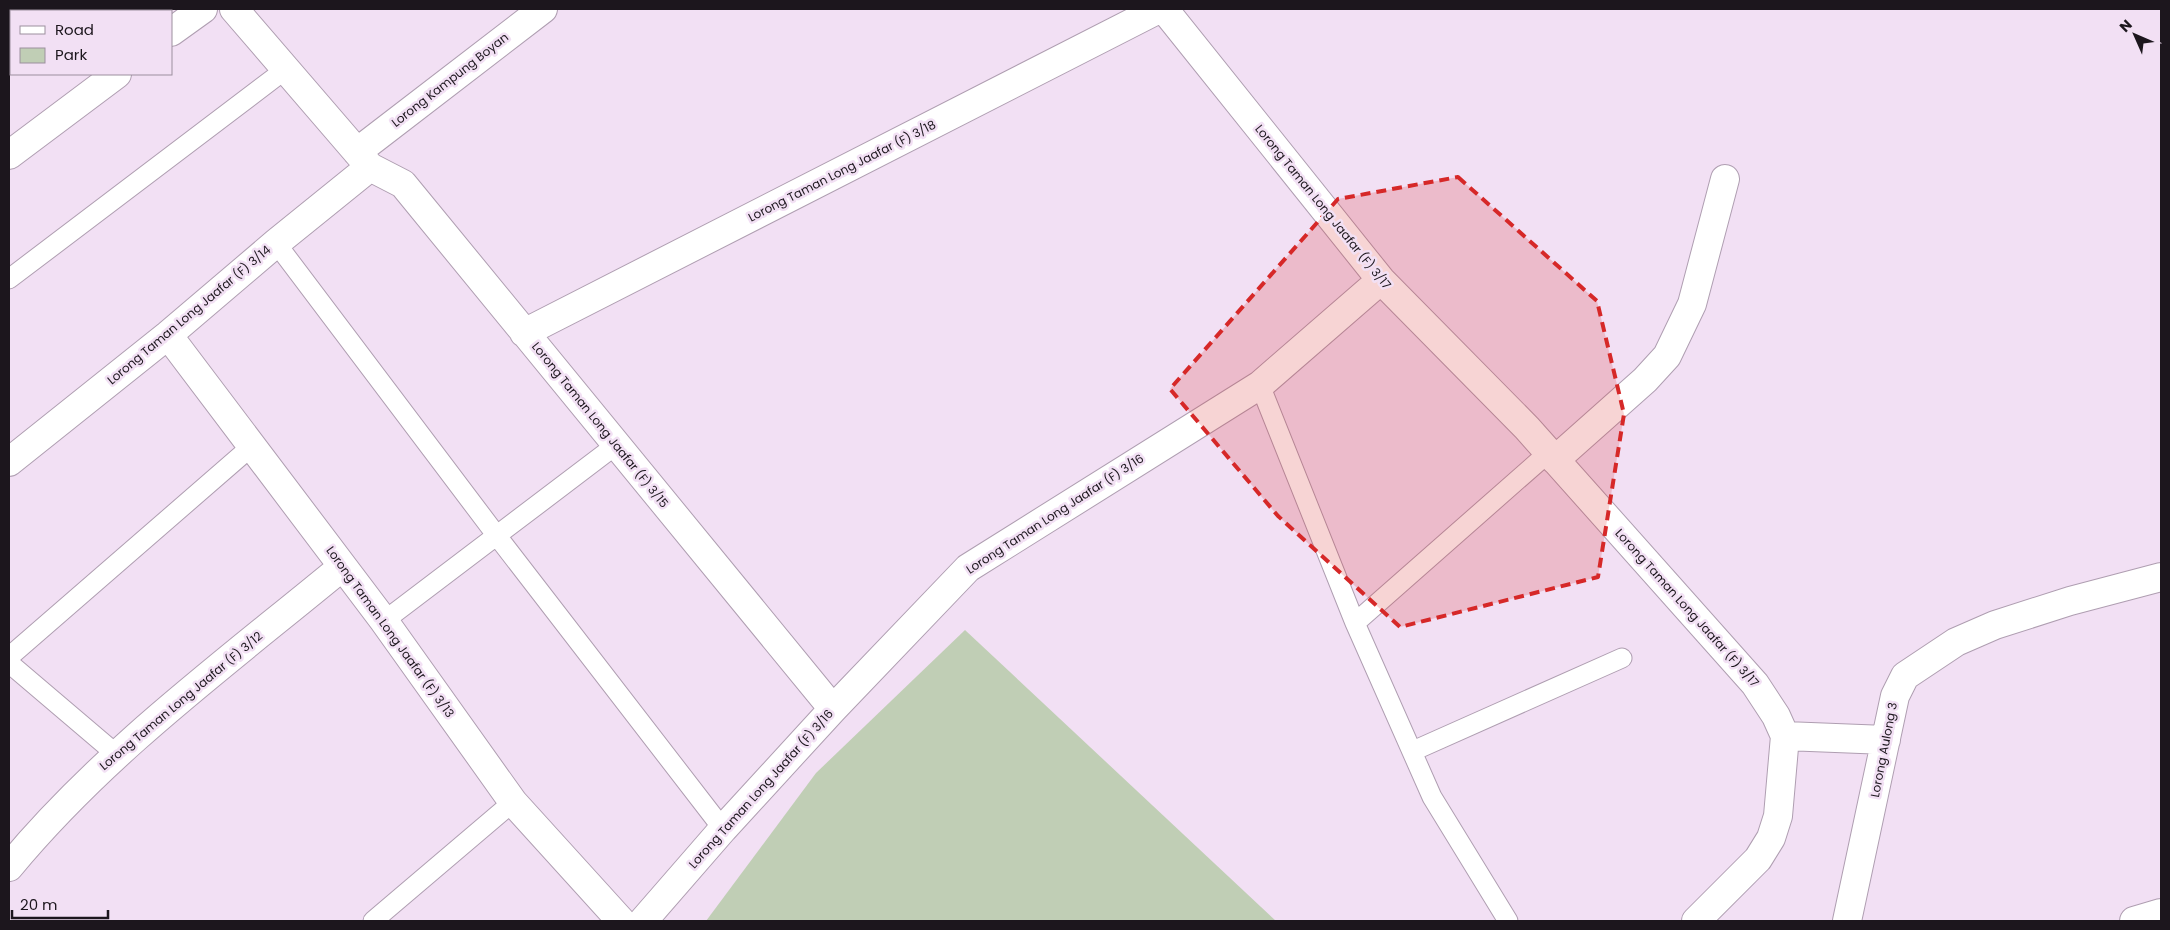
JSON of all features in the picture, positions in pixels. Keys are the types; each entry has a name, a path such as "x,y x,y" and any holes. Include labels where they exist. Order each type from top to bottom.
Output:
{"street":[{"path":"172,31 203,9"},
{"path":"234,9 364,159"},
{"name":"Lorong Kampung Boyan","path":"364,159 543,9"},
{"name":"Lorong Taman Long Jaafar (F) 3/18","path":"524,333 1159,9"},
{"name":"Lorong Taman Long Jaafar (F) 3/17","path":"1164,9 1381,280 1527,428 1756,684 1776,716 1785,736"},
{"path":"9,155 116,75"},
{"name":"Lorong Taman Long Jaafar (F) 3/14","path":"9,462 168,335 276,243 364,159"},
{"name":"Lorong Taman Long Jaafar (F) 3/15","path":"364,159 403,184 833,709"},
{"path":"1552,456 1645,380 1667,356 1692,304 1725,179"},
{"name":"Lorong Taman Long Jaafar (F) 3/16","path":"643,921 723,829 833,709 968,568 1260,385 1381,280"},
{"name":"Lorong Taman Long Jaafar (F) 3/13","path":"168,335 384,621 513,802 621,921"},
{"name":"Lorong Taman Long Jaafar (F) 3/12","path":"9,867 40,829 116,754 342,567"},
{"name":"Lorong Aulong 3","path":"1847,921 1895,696 1905,676 1956,642 1995,625 2070,601 2161,577"},
{"path":"1696,921 1758,859 1771,838 1778,816 1785,736 1886,740"},
{"path":"2134,921 2161,913"}],"lane":[{"path":"9,278 286,69"},
{"path":"276,243 497,536 723,829"},
{"path":"1260,385 1355,623 1432,797 1508,921"},
{"path":"384,621 616,445"},
{"path":"9,657 252,446"},
{"path":"1355,623 1552,456"},
{"path":"1413,751 1622,658"},
{"path":"9,663 116,754"},
{"path":"373,921 513,802"}],"highlighted area":[{"path":"1458,177 1597,301 1624,414 1598,577 1400,627 1278,516 1170,389 1338,199"}],"green space":[{"path":"965,630 1276,921 706,921 816,773"}]}
